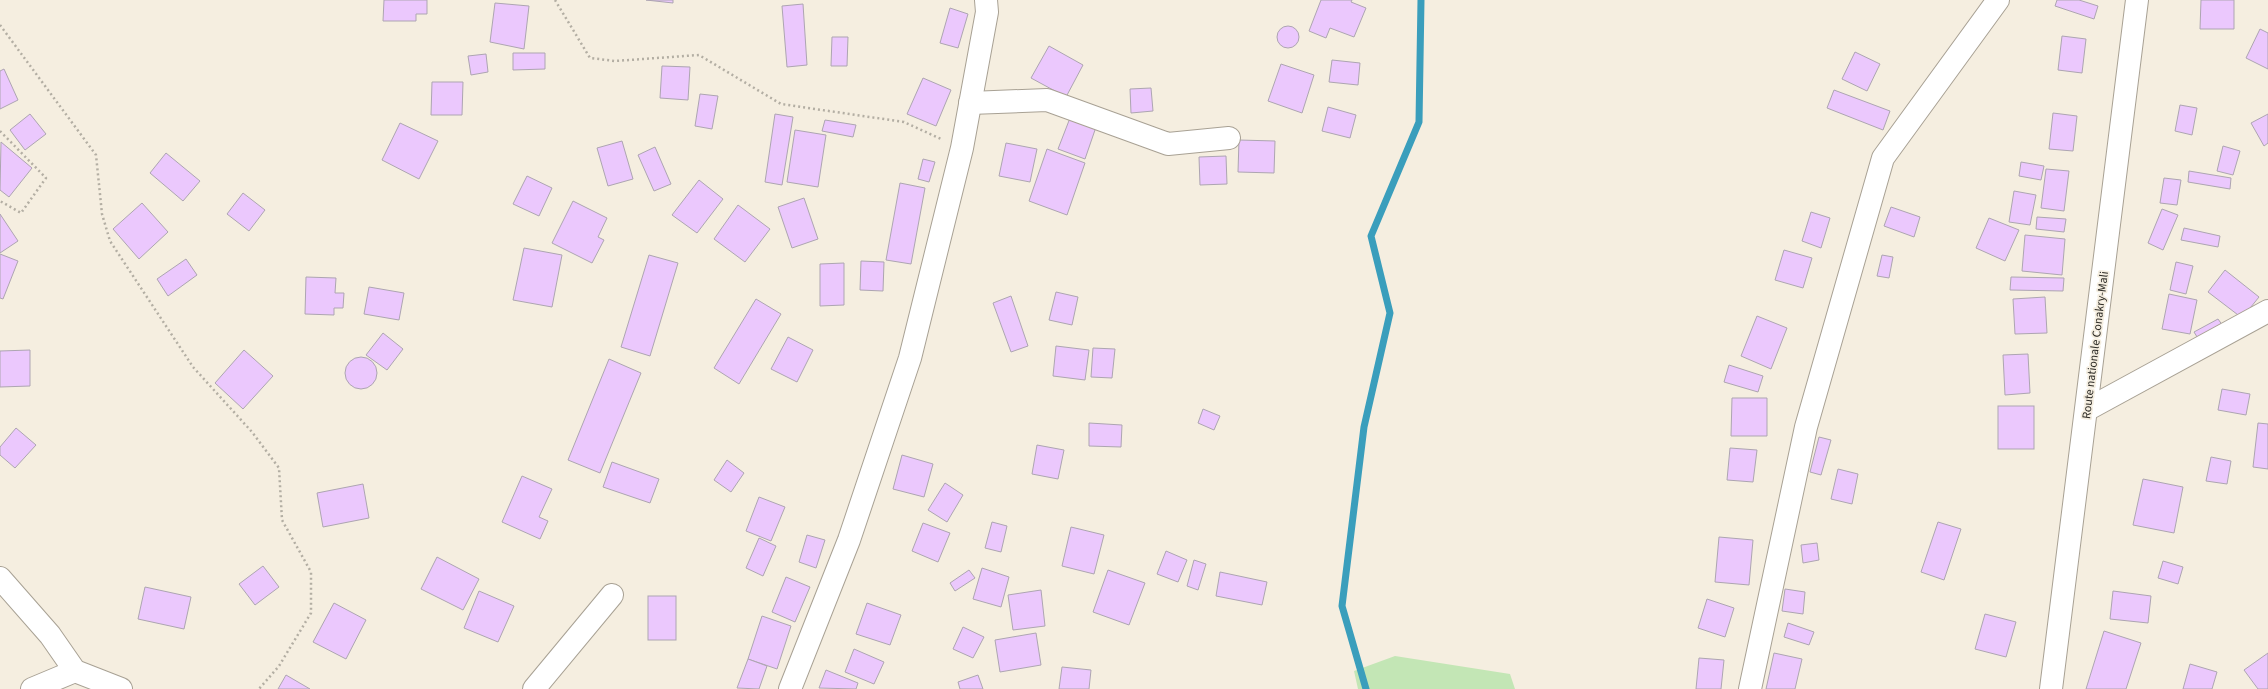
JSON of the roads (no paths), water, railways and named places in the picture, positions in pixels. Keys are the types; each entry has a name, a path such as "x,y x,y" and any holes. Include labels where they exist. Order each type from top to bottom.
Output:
{"main road":[{"path":"790,689 849,540 910,358 962,148 987,12 986,0"},
{"path":"1750,689 1806,427 1883,158 1998,0"},
{"name":"Route nationale Conakry-Mali","path":"2051,689 2088,409 2137,0"},
{"path":"970,103 1047,100 1168,144 1229,138"},
{"path":"2088,409 2268,311"},
{"path":"0,578 50,635 75,671 121,689"},
{"path":"534,689 612,595"},
{"path":"32,689 75,671"}],"waterway":[{"path":"1366,689 1342,606 1364,427 1390,313 1371,236 1419,122 1421,0"}]}
